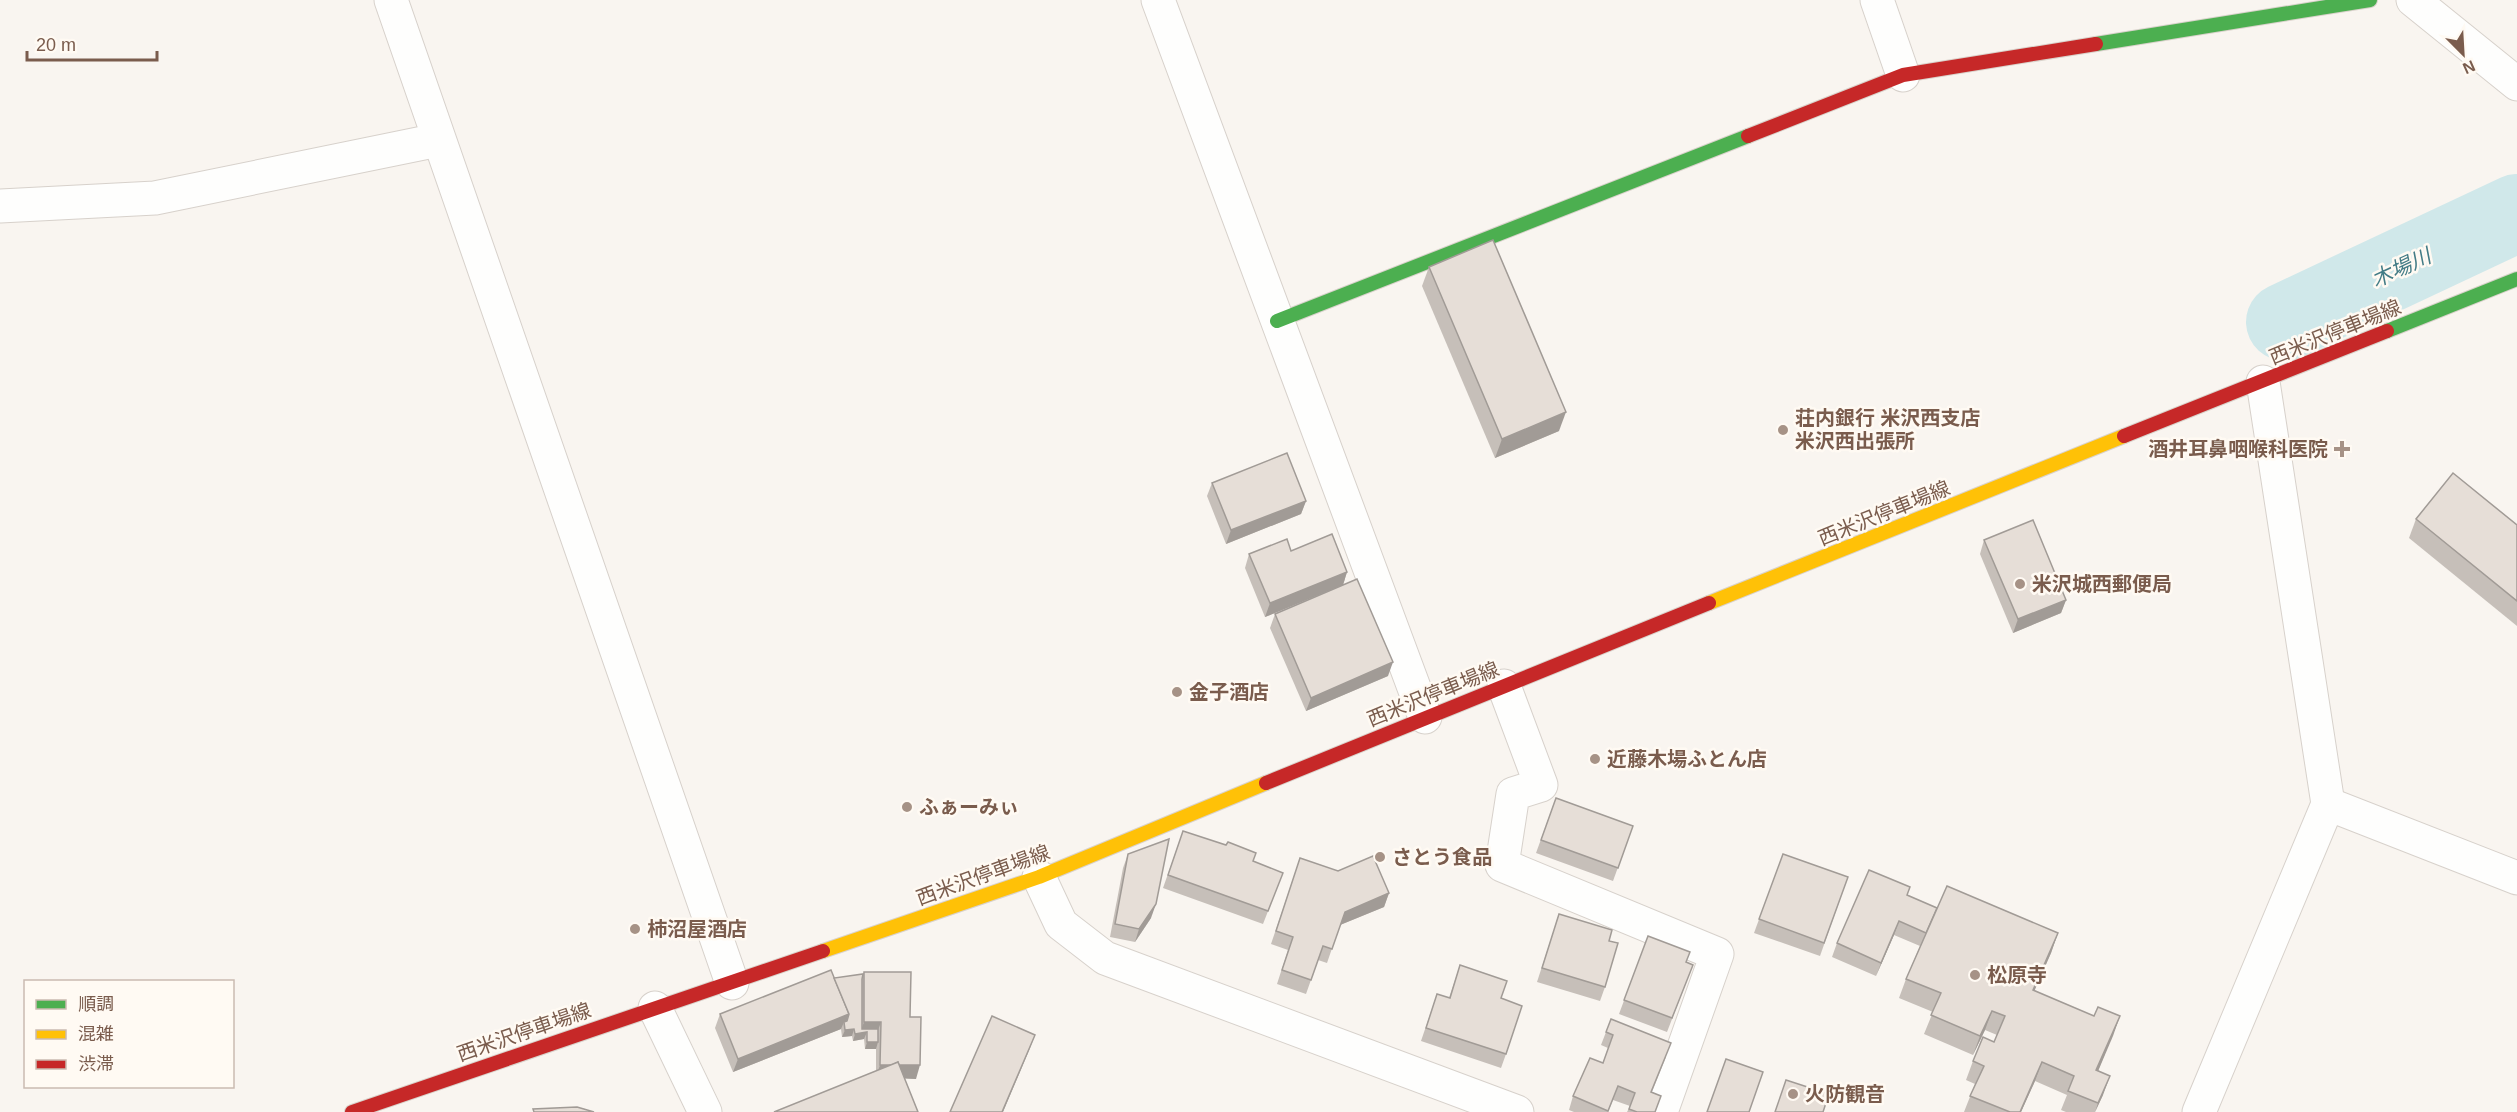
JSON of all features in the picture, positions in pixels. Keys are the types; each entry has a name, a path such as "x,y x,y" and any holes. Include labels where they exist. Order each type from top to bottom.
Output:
{"main road":[{"path":"1276,321 1903,75 2370,0"},
{"name":"西米沢停車場線","path":"352,1112 1039,877 1425,717 2517,279"}],"street":[{"path":"391,0 732,983"},
{"path":"1158,0 1425,717"},
{"path":"1877,0 1903,75"},
{"path":"2413,0 2510,77"},
{"path":"0,206 155,198 438,140"},
{"path":"2199,1112 2328,804 2263,382"},
{"path":"1504,686 1541,785 1512,794 1502,865 1717,954 1661,1112"},
{"path":"2328,804 2517,878"},
{"path":"1039,877 1061,924 1105,958 1470,1104 1516,1112"},
{"path":"655,1008 705,1112"}],"building":[{"path":"1493,240 1566,412 1502,439 1429,267"},
{"path":"1287,453 1306,501 1231,530 1212,483"},
{"path":"2453,473 2517,525 2517,601 2416,519"},
{"name":"米沢城西郵便局","path":"2033,520 2066,600 2018,619 1984,540"},
{"path":"1332,534 1347,572 1270,603 1249,554 1287,539 1291,551"},
{"path":"1357,579 1393,662 1311,698 1275,614"},
{"path":"1556,798 1633,826 1618,868 1541,840"},
{"path":"1183,831 1226,845 1228,842 1256,853 1253,861 1283,873 1268,911 1168,875"},
{"path":"1169,839 1156,904 1139,929 1115,924 1128,854"},
{"path":"1783,854 1848,877 1824,943 1759,919"},
{"path":"1373,856 1389,893 1345,912 1332,949 1323,946 1311,980 1282,970 1293,937 1276,931 1300,858 1338,871"},
{"path":"1869,870 1910,887 1907,895 1937,908 1926,933 1899,921 1881,963 1837,943"},
{"path":"1947,886 2058,933 2033,990 2094,1016 2098,1007 2120,1016 2096,1070 2110,1076 2098,1103 2068,1091 2074,1076 2042,1062 2020,1112 2010,1112 1970,1096 1984,1066 1973,1061 1983,1037 1994,1042 2005,1016 1992,1011 1980,1036 1931,1015 1941,993 1906,979"},
{"path":"1559,914 1612,930 1609,941 1618,943 1605,987 1542,968"},
{"path":"1648,936 1690,952 1686,962 1693,965 1672,1018 1624,1000"},
{"path":"1460,965 1507,981 1501,998 1522,1006 1506,1054 1426,1028 1437,994 1450,998"},
{"path":"831,970 849,1014 738,1059 720,1014"},
{"path":"864,972 911,972 910,1017 921,1017 920,1065 899,1065 898,1062 892,1065 880,1065 881,1022 864,1022"},
{"path":"863,974 862,1029 878,1029 878,1042 867,1042 867,1032 855,1034 854,1029 845,1030 844,1022 847,1021 849,1014 834,978"},
{"path":"992,1016 1035,1035 1002,1112 950,1112"},
{"path":"1611,1019 1671,1043 1651,1092 1661,1096 1655,1112 1637,1112 1629,1109 1635,1093 1618,1086 1608,1111 1573,1096 1590,1058 1603,1063 1613,1035 1606,1032"},
{"path":"1726,1059 1763,1072 1749,1112 1707,1112"},
{"path":"898,1062 918,1112 774,1112"},
{"name":"火防観音","path":"1786,1080 1829,1094 1823,1112 1775,1112"},
{"path":"577,1107 594,1112 534,1112 533,1109"}],"waterway":[{"name":"木場川","path":"2285,322 2517,213"}],"traffic: fast":[{"path":"2096,44 2370,0"},
{"path":"1277,321 1748,136"},
{"path":"2387,331 2517,279"}],"traffic: slow":[{"path":"1709,603 2124,436"},
{"path":"823,951 1039,877 1266,783"}],"traffic: jam":[{"path":"1748,136 1903,75 2096,44"},
{"path":"2124,436 2387,331"},
{"path":"1266,783 1709,603"},
{"path":"352,1112 823,951"}],"place":[{"name":"荘内銀行 米沢西支店 米沢西出張所","path":"1783,430"},
{"name":"酒井耳鼻咽喉科医院","path":"2342,449"},
{"name":"米沢城西郵便局","path":"2020,584"},
{"name":"金子酒店","path":"1177,692"},
{"name":"近藤木場ふとん店","path":"1595,759"},
{"name":"ふぁーみぃ","path":"907,807"},
{"name":"さとう食品","path":"1380,857"},
{"name":"柿沼屋酒店","path":"635,929"},
{"name":"松原寺","path":"1975,975"},
{"name":"火防観音","path":"1793,1094"}]}
